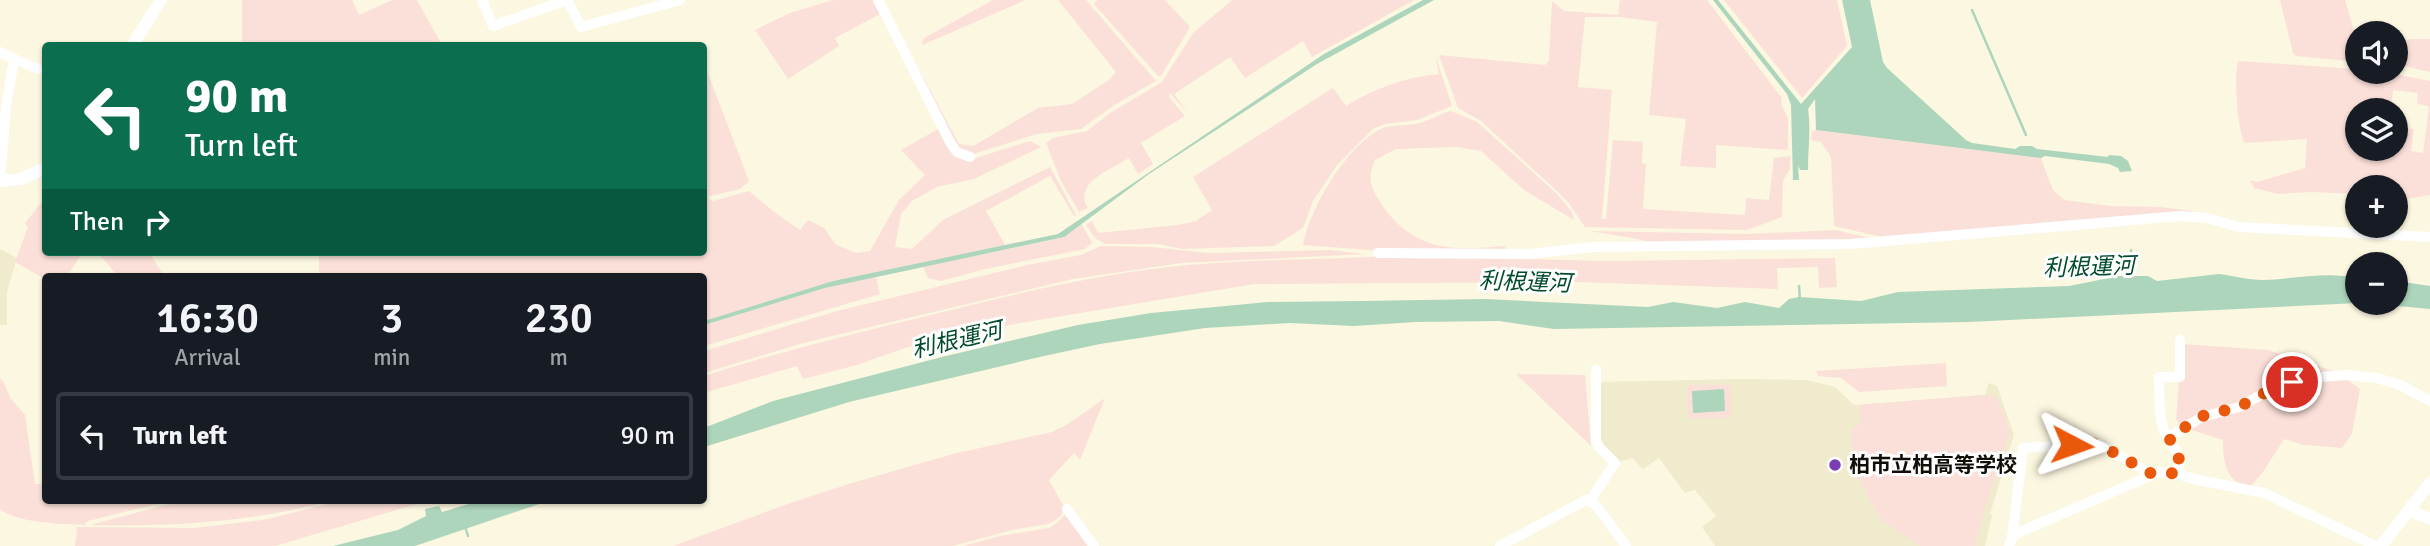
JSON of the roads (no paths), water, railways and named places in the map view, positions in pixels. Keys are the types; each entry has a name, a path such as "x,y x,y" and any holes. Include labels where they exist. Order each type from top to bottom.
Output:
{"street":[{"path":"135,42 161,0"},
{"path":"482,0 493,26 564,1 568,2 581,27 680,0"},
{"path":"878,0 951,144 957,152 970,157"},
{"path":"0,52 38,69"},
{"path":"14,59 6,107 0,181 21,179 42,171"},
{"path":"1378,253 1528,254 1594,247 1851,244 2181,216 2207,218 2239,227 2430,237"},
{"path":"2178,474 2179,453 2161,419 2159,377 2180,377 2180,340"},
{"path":"1590,501 1615,463 1596,441 1596,370"},
{"path":"2169,438 2202,416 2239,407 2270,390 2307,378 2347,374 2377,378 2400,384 2430,401"},
{"path":"2010,542 2023,448 2097,443 2150,473"},
{"path":"2010,542 2150,473 2159,472 2272,496 2378,546 2410,512 2430,483"},
{"path":"1500,546 1586,500 1595,504 1626,546"},
{"path":"1067,509 1094,546"},
{"path":"2410,512 2430,519"}],"waterway":[{"path":"1972,10 2026,135"},
{"name":"利根運河","path":"2131,250 2132,278"},
{"path":"1799,286 1800,300"},
{"path":"465,526 468,536"}],"place":[{"name":"柏市立柏高等学校","path":"1835,465"}]}
